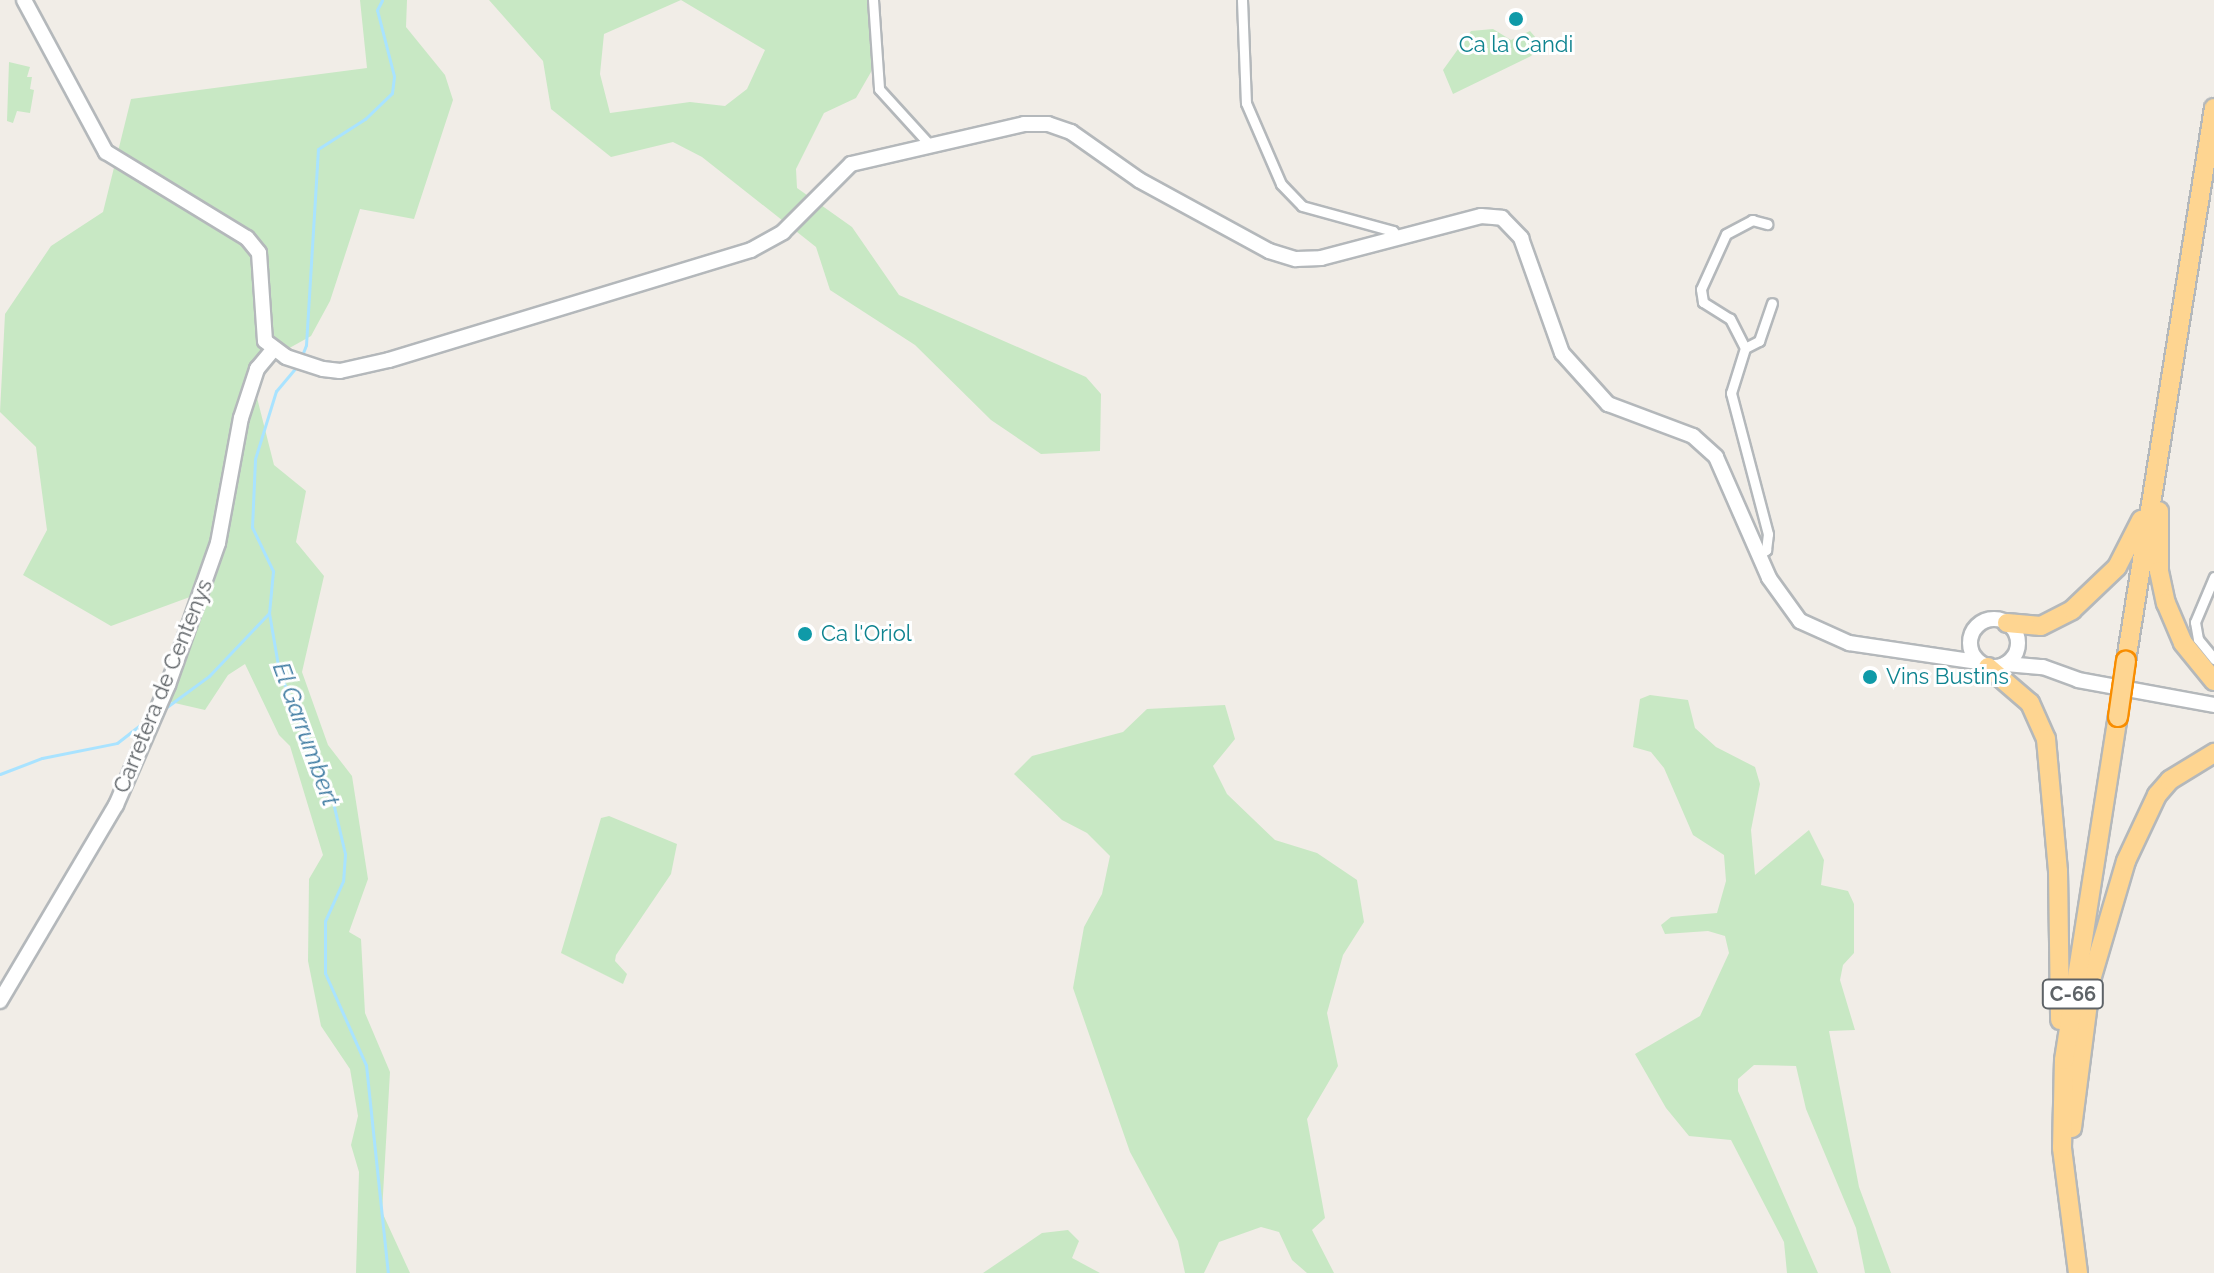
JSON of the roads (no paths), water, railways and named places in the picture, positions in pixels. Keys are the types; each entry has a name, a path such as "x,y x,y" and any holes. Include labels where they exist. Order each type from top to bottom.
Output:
{"highway":[{"name":"C-66","path":"2078,1273 2067,1211 2067,1127 2077,1033 2155,473 2214,108"},
{"name":"C-66","path":"2129,662 2159,511 2214,150"},
{"path":"2007,623 2041,626 2072,610 2102,585 2132,542 2155,473"},
{"path":"2159,511 2159,571 2166,603 2183,643 2214,681"},
{"path":"1990,664 2030,703 2050,760 2062,957 2067,1127"},
{"path":"2067,1127 2093,971 2126,861 2157,795 2170,780 2214,753"},
{"name":"C-66","path":"2067,1127 2087,1273"}],"street":[{"path":"24,0 106,152 229,224 259,253 265,291 262,326 279,354 323,369 340,371 389,360 751,250 791,224 822,189 851,164 1024,124 1048,124 1071,132 1139,180 1284,256 1321,258 1481,216 1512,225 1549,329 1569,362 1608,404 1706,446 1724,471 1759,555 1787,608 1819,633 1885,650 1990,664 2043,667 2102,685 2214,705"},
{"path":"873,0 879,89 929,144"},
{"path":"1242,0 1246,103 1281,184 1302,206 1393,231 1398,238"},
{"path":"1744,353 1730,319 1703,302 1701,289 1726,234 1752,220 1767,224"},
{"path":"1759,555 1766,550 1768,534 1731,393 1744,353 1759,341 1772,303"},
{"name":"Carretera de Centenys","path":"0,1001 116,805 168,685 218,543 241,418 257,369 279,354"},
{"path":"2214,577 2195,622 2198,639 2214,659"},
{"path":"1945,656 1984,621 2007,623 2018,641 2043,667"},
{"path":"1971,634 1969,647 1990,664"},
{"path":"1990,664 2018,641"}],"waterway":[{"name":"El Garrumbert","path":"301,358 306,345 318,149 365,119 392,93 394,76 377,10 382,0"},
{"name":"El Garrumbert","path":"298,365 276,391 255,459 252,527 273,571 269,613 279,671 332,798 345,854 343,881 325,921 325,973 366,1065 388,1273"},
{"path":"164,709 209,676 269,613"},
{"path":"0,774 42,758 117,743 148,719"}],"place":[{"name":"Ca la Candi","path":"1516,19"},
{"name":"Ca l'Oriol","path":"805,634"},
{"name":"Vins Bustins","path":"1870,677"}]}
